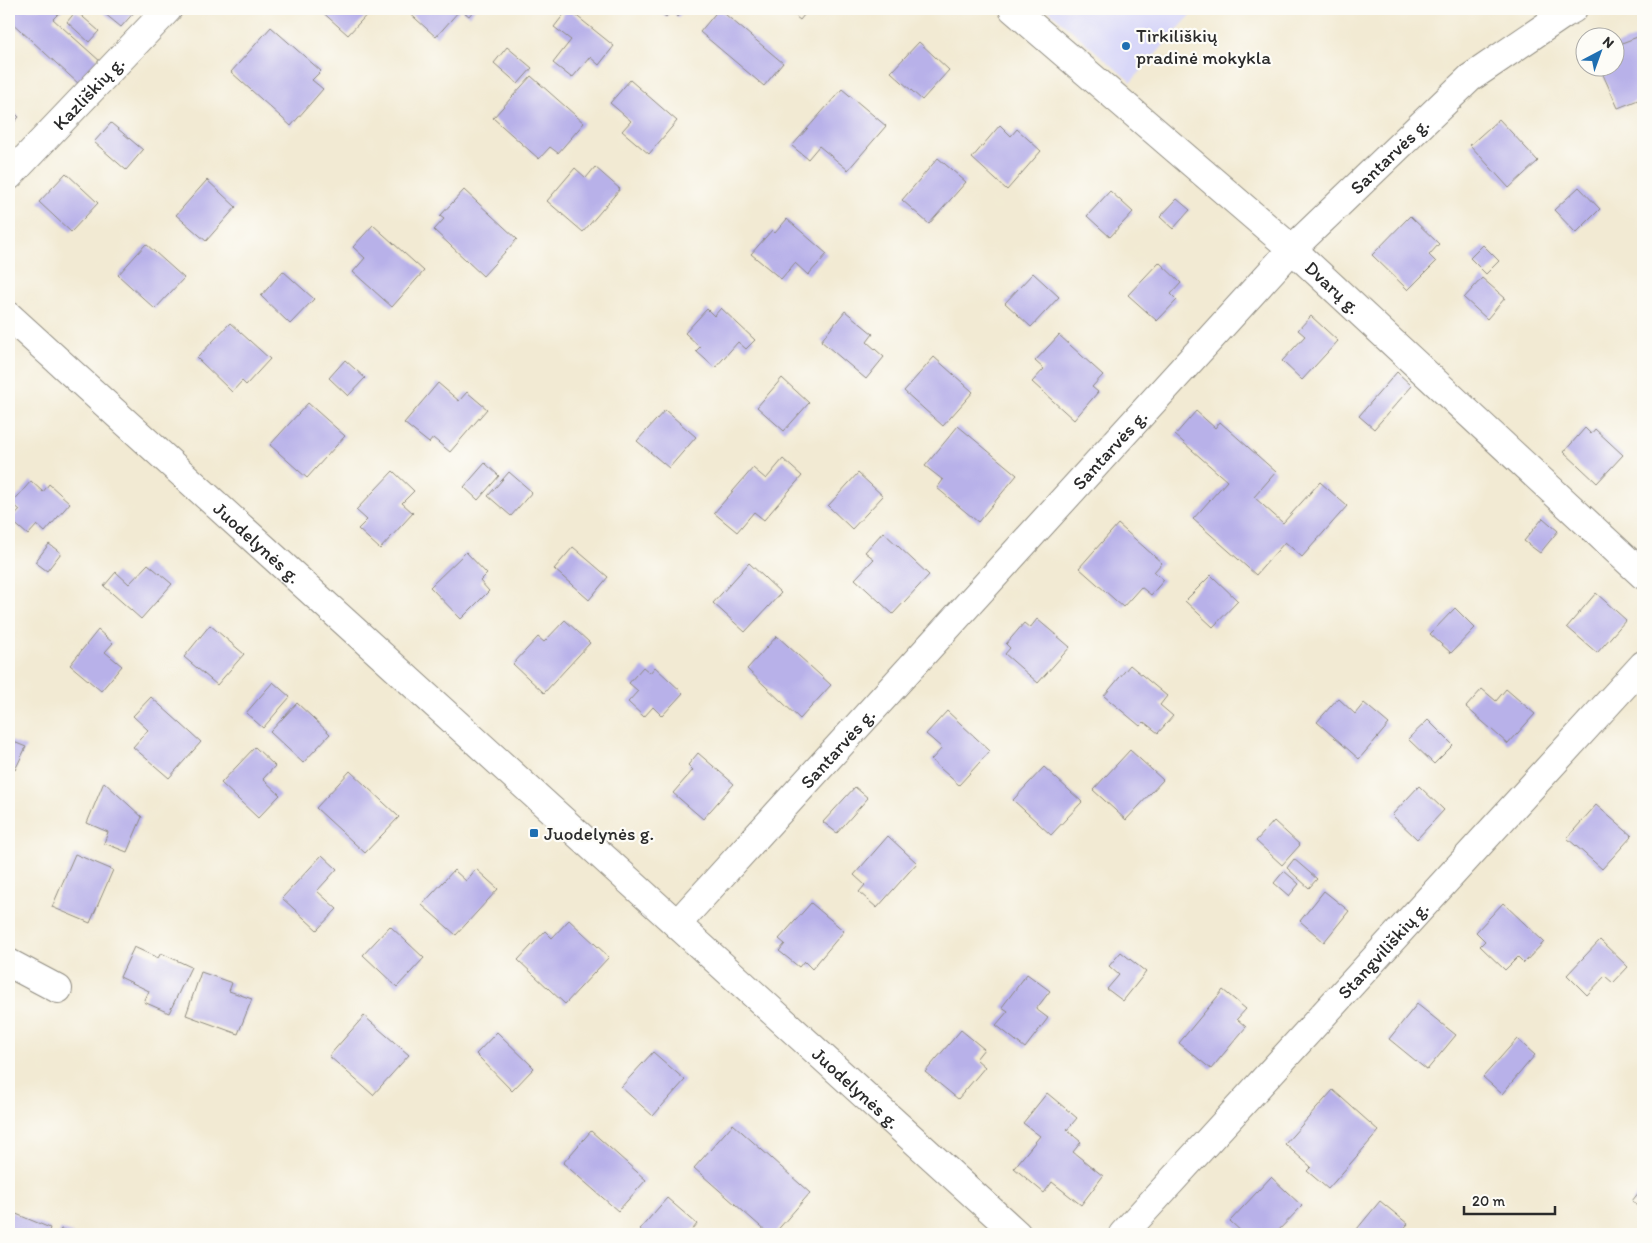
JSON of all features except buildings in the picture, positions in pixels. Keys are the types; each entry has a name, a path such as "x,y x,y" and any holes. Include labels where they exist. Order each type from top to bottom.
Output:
{"street":[{"name":"Kazliškių g.","path":"9,176 168,9"},
{"name":"Dvarų g.","path":"1013,9 1292,249 1643,576"},
{"name":"Santarvės g.","path":"677,924 1292,249 1470,78 1573,9"},
{"name":"Juodelynės g.","path":"9,316 677,924 1006,1231"},
{"name":"Stangviliškių g.","path":"1123,1234 1643,665"},
{"path":"9,963 58,989"}],"shaded area":[{"name":"Tirkiliškių pradinė mokykla","path":"1047,9 1196,9 1131,82"}],"place":[{"name":"Tirkiliškių pradinė mokykla","path":"1126,46"},
{"name":"Juodelynės g.","path":"534,833"}]}
